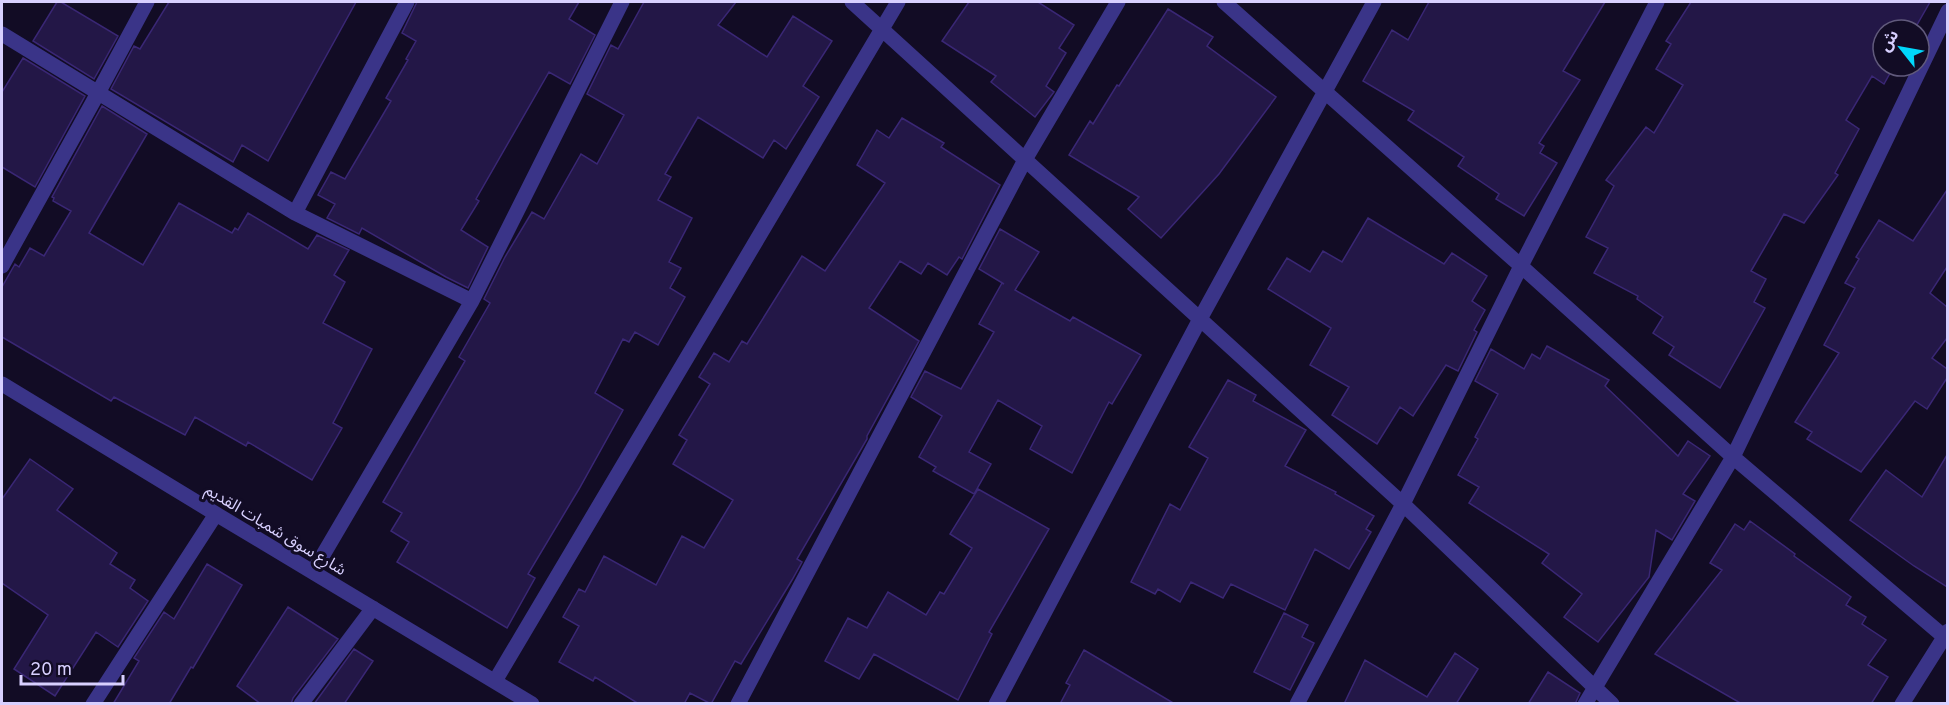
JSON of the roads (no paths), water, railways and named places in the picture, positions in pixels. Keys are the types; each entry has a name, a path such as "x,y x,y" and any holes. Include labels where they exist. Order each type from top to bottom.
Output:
{"street":[{"path":"2,266 147,2"},
{"path":"295,213 407,2"},
{"path":"313,572 472,301 622,2"},
{"path":"852,2 1026,158 1403,504 1612,704"},
{"path":"495,681 898,2"},
{"path":"738,704 1026,158 1118,2"},
{"path":"1224,2 1733,457 1946,636 1902,704"},
{"path":"996,704 1200,319 1374,2"},
{"path":"1297,704 1403,504 1521,266 1657,2"},
{"path":"1585,704 1733,457 1947,11"},
{"path":"2,34 295,213 472,301"},
{"name":"شارع سوق شمبات القديم","path":"2,384 532,704"},
{"path":"93,704 216,514"},
{"path":"301,704 373,608"}]}
